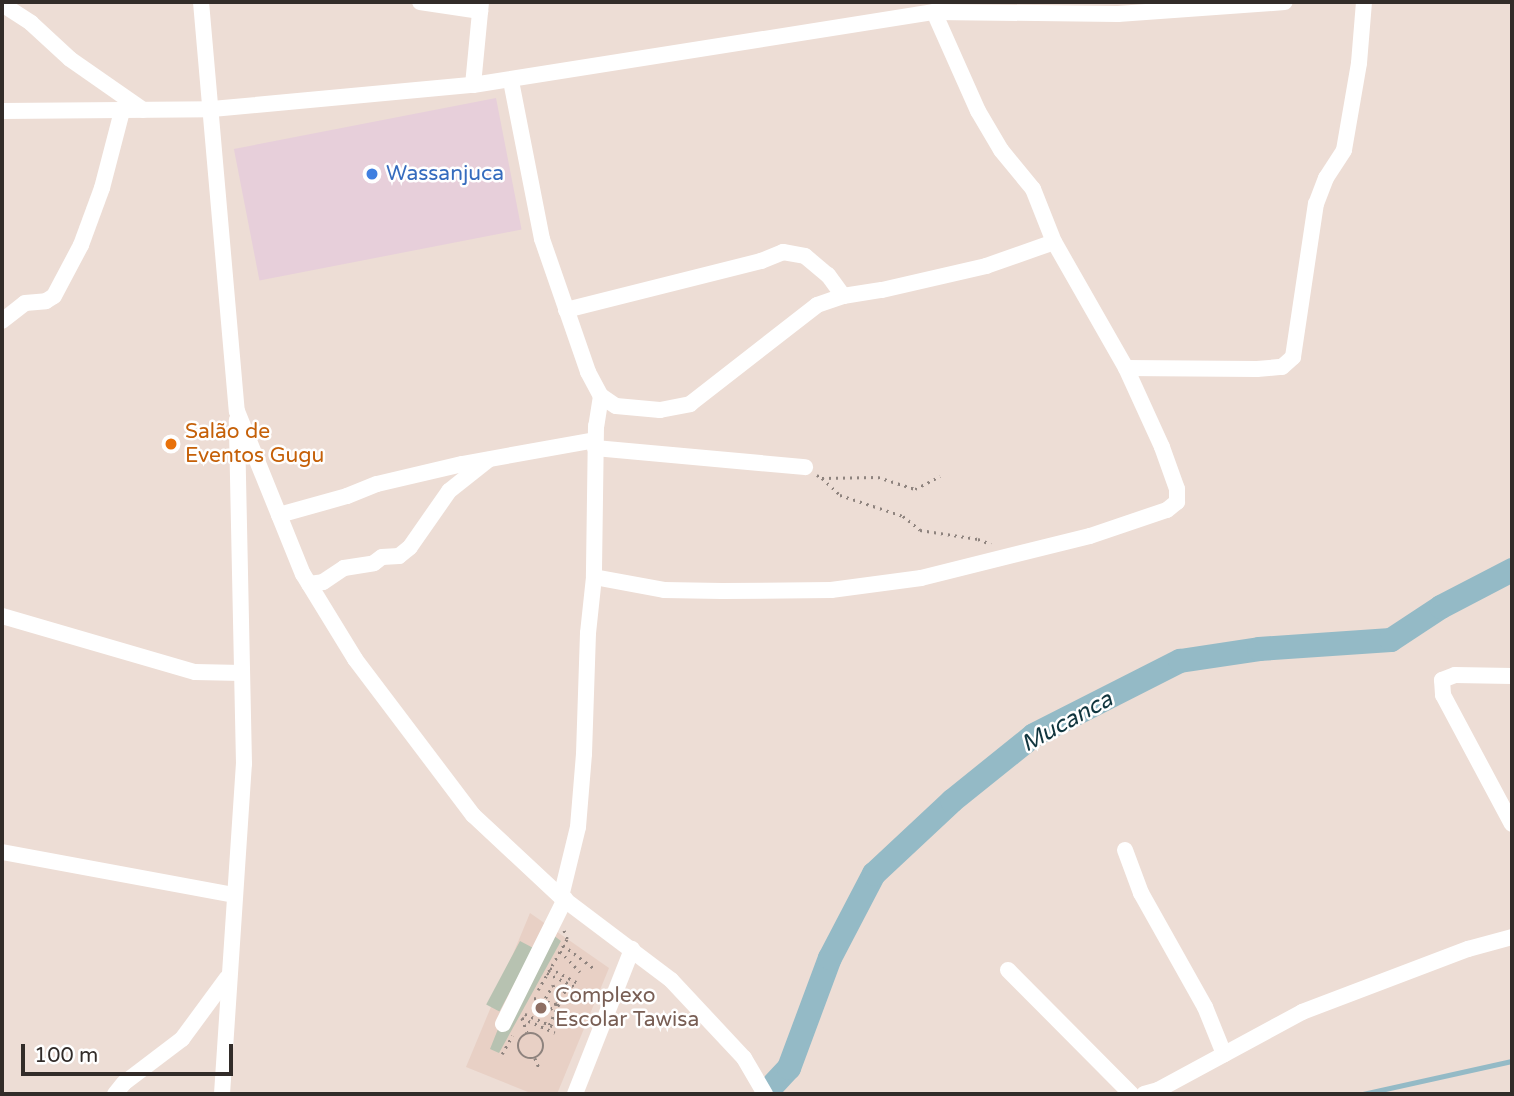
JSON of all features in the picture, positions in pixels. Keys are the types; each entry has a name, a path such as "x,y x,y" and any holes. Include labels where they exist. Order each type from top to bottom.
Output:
{"street":[{"path":"201,2 237,411 244,764 227,978 222,1094"},
{"path":"421,2 481,7 473,85"},
{"path":"2,111 212,109 511,81 804,30 955,7 1118,14 1284,2"},
{"path":"1126,368 1257,369 1282,367 1293,357 1316,204 1326,178 1344,150 1359,63 1364,2"},
{"path":"2,4 31,23 70,59 143,110"},
{"path":"594,578 664,590 831,590 921,578 1017,555 1090,536 1167,510 1177,502 1177,489 1162,447 1126,368 1055,242 1033,189 1001,150 978,111 934,12"},
{"path":"511,81 542,239 588,372 601,396 616,406 660,410 690,404 779,331 817,305 843,296 986,267 1055,242"},
{"path":"2,321 25,303 54,296 81,245 102,188 122,111"},
{"path":"566,310 761,261 783,252 805,256 828,275 843,296"},
{"path":"503,1024 563,898 578,827 594,578 595,444 601,396"},
{"path":"237,411 309,584 355,659 473,815 563,898 671,980 744,1058 765,1094"},
{"path":"279,516 377,484 489,459 595,444 805,467"},
{"path":"309,584 323,582 344,568 399,556 410,547 449,491 489,459"},
{"path":"2,616 195,672 242,673"},
{"path":"1512,676 1455,674 1442,680 1443,695 1512,824"},
{"path":"1125,850 1142,893 1205,1007 1224,1054"},
{"path":"2,852 234,895"},
{"path":"1144,1094 1302,1012 1468,948 1512,937"},
{"path":"575,1094 632,949"},
{"path":"1008,970 1131,1094"},
{"path":"115,1094 124,1083 182,1039 227,978"}],"path":[{"path":"805,467 840,495 903,516 920,530 978,539 1017,555"},
{"path":"822,478 878,477 915,489 940,475"},
{"path":"563,945 595,969"},
{"path":"560,951 580,972"},
{"path":"550,968 576,982"},
{"path":"547,973 574,986"},
{"path":"549,1025 568,984"},
{"path":"553,985 559,994 558,1004 543,1015 538,1010 553,985"},
{"path":"539,988 544,998"},
{"path":"534,998 544,998 558,1004"},
{"path":"525,1014 557,1028"},
{"path":"527,1033 522,1018 555,1033"},
{"path":"527,1033 536,1033 543,1040 544,1048 535,1058 527,1058 518,1049 518,1041 527,1033"},
{"path":"535,1058 540,1070"}],"shaded area":[{"name":"Wassanjuca","path":"496,98 522,230 259,280 234,149"},
{"name":"Complexo Escolar Tawisa","path":"530,913 609,968 557,1094 533,1094 466,1067"}],"green space":[{"path":"553,935 561,941 499,1053 490,1049 498,1029"},
{"path":"520,941 533,948 499,1012 486,1005"}],"waterway":[{"name":"Mucanca","path":"774,1084 789,1068 830,958 874,874 952,801 1034,735 1180,661 1259,649 1391,640 1441,607 1512,570"},
{"path":"1363,1094 1512,1061"}],"place":[{"name":"Wassanjuca","path":"372,174"},
{"name":"Salão de Eventos Gugu","path":"171,444"},
{"name":"Complexo Escolar Tawisa","path":"541,1008"}]}
